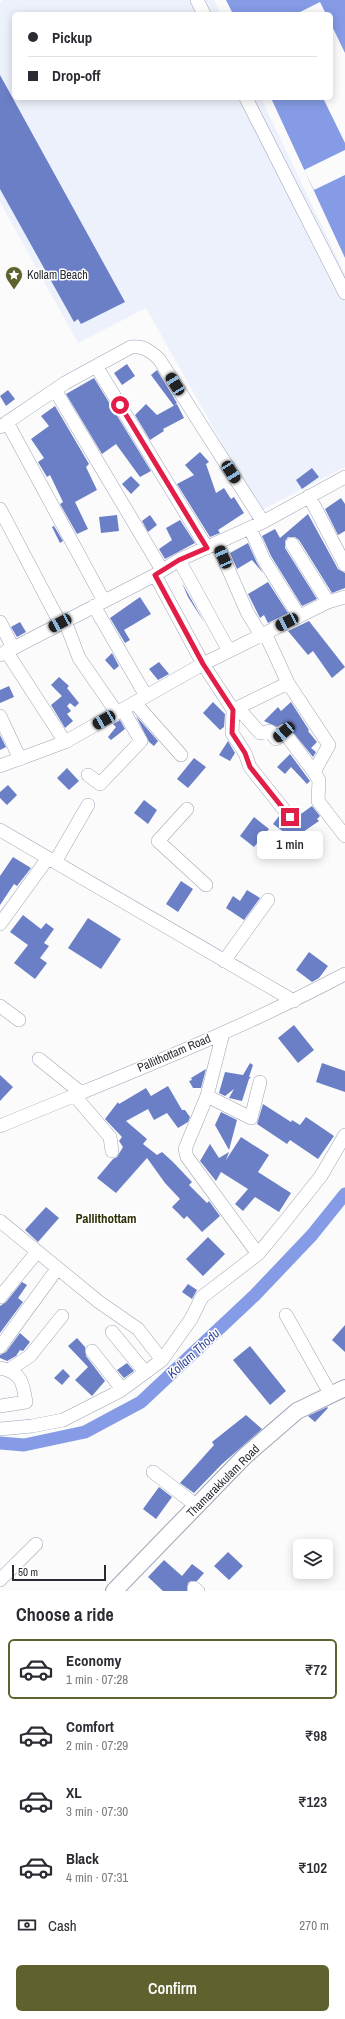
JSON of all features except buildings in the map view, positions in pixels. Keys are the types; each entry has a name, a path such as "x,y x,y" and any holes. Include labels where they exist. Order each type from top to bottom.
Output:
{"main road":[{"name":"Thamarakkulam Road","path":"114,1591 245,1456 297,1411 338,1392"}],"street":[{"path":"197,0 203,12"},
{"path":"247,100 345,293"},
{"path":"181,755 140,700 99,603 4,425 54,390 131,347 140,346 148,349 159,359 263,522"},
{"path":"96,366 212,545 247,612 263,634 288,683 329,745 314,772"},
{"path":"54,390 159,572 203,664 235,709 260,733 270,731 276,739 284,732 319,780 318,801 345,836"},
{"path":"7,651 159,572 179,560 263,522 345,477"},
{"path":"309,496 345,565"},
{"path":"0,509 63,622 79,658 141,741 100,784 88,775"},
{"path":"250,528 264,560 299,616"},
{"path":"292,544 328,602"},
{"path":"179,560 229,651"},
{"path":"0,766 65,742 203,664 328,602 345,597"},
{"path":"0,622 7,651 65,742"},
{"path":"235,709 288,683"},
{"path":"235,709 232,733 245,753 250,767 290,817"},
{"path":"0,716 20,759"},
{"path":"0,924 51,860 88,805"},
{"path":"187,809 158,841 206,885"},
{"path":"0,830 294,1001"},
{"path":"224,961 268,900"},
{"name":"Pallithottam Road","path":"0,1126 223,1033 294,1001 345,974"},
{"path":"0,1006 19,1020"},
{"path":"223,1033 207,1096 185,1149 187,1157 258,1254"},
{"path":"39,1059 77,1094 110,1137 112,1151"},
{"path":"207,1096 251,1118 260,1082"},
{"path":"0,1429 32,1426 63,1420 122,1389 162,1360 191,1319 202,1298 258,1254 321,1176 345,1135"},
{"path":"0,1221 99,1302 138,1329 162,1360"},
{"path":"0,1297 37,1252"},
{"path":"0,1347 57,1269"},
{"path":"5,1368 30,1356 62,1316"},
{"path":"286,1316 338,1392"},
{"path":"112,1332 145,1372"},
{"path":"92,1351 122,1389"},
{"path":"0,1406 26,1402 24,1385 16,1374 5,1368"},
{"path":"153,1472 197,1506"},
{"path":"0,1580 36,1544"}],"shaded area":[{"path":"2,0 214,0 220,12 12,12 12,100 262,100 345,274 345,467 260,511 146,308 78,343 0,202 0,3"}],"water":[{"path":"226,0 345,0 345,258 272,100 333,100 333,12 232,12"}],"pier":[{"path":"320,2 325,12 300,12"},
{"path":"333,28 345,53 345,143 324,100 333,100"},
{"path":"345,150 345,175 314,190 304,170"}],"waterway":[{"name":"Kollam Thodu","path":"0,1443 24,1445 85,1432 141,1402 255,1295 312,1235 345,1194"}],"place":[{"name":"Kollam Beach","path":"14,290"}],"district":[{"name":"Pallithottam","path":"106,1218"}],"route":[{"path":"120,405 207,548 179,560 155,575 203,664 233,710 232,733 245,753 250,767 290,817"}]}
